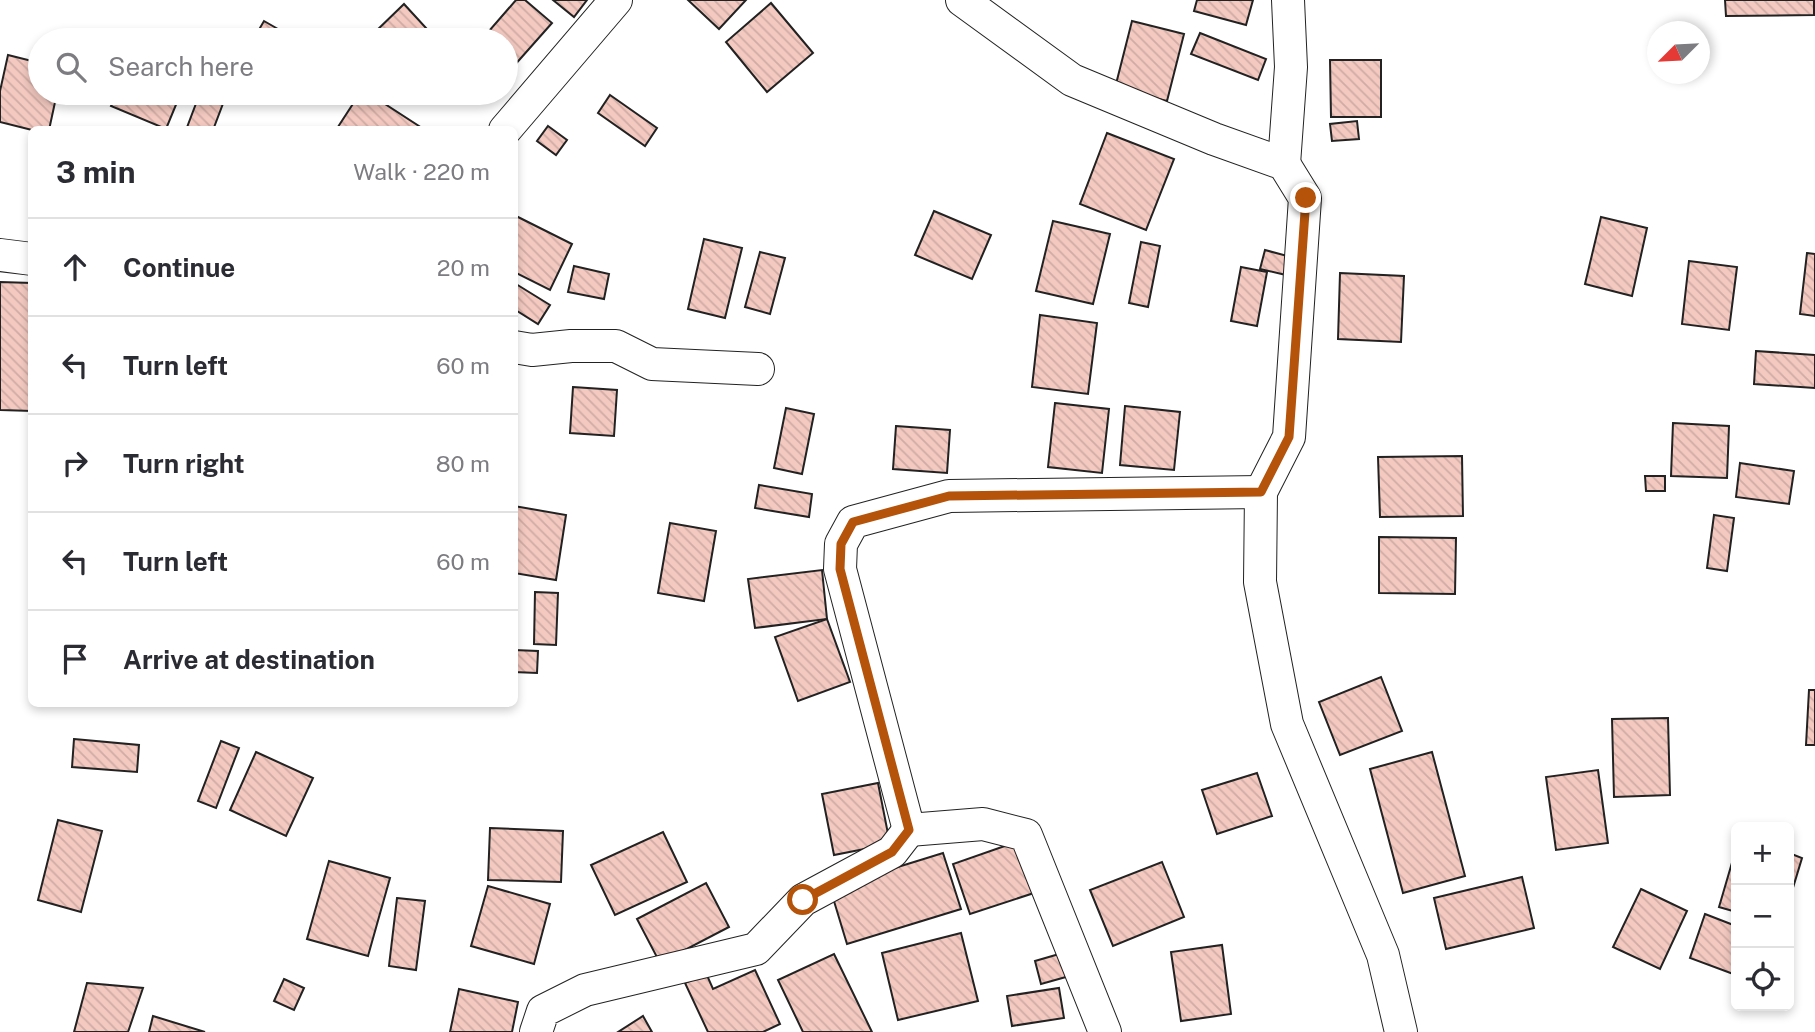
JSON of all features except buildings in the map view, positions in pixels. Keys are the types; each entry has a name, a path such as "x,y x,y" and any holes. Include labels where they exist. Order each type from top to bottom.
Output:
{"street":[{"path":"508,126 617,0"},
{"path":"962,0 1072,80 1214,139 1284,164"},
{"path":"1288,0 1291,67 1284,164 1306,198 1289,437 1261,492 1260,582 1287,724 1383,955 1401,1032"},
{"path":"0,256 28,259"},
{"path":"518,348 532,350 571,346 615,346 652,364 758,369"},
{"path":"909,830 840,569 841,544 853,522 949,496 1261,492"},
{"path":"536,1032 543,1011 585,990 755,949 803,900 892,852 909,830 983,824 1026,835 1105,1032"}],"route":[{"path":"803,900 836,880 867,868 892,852 909,830 840,569 841,544 853,522 877,513 949,496 1261,492 1289,437 1306,198"}]}
